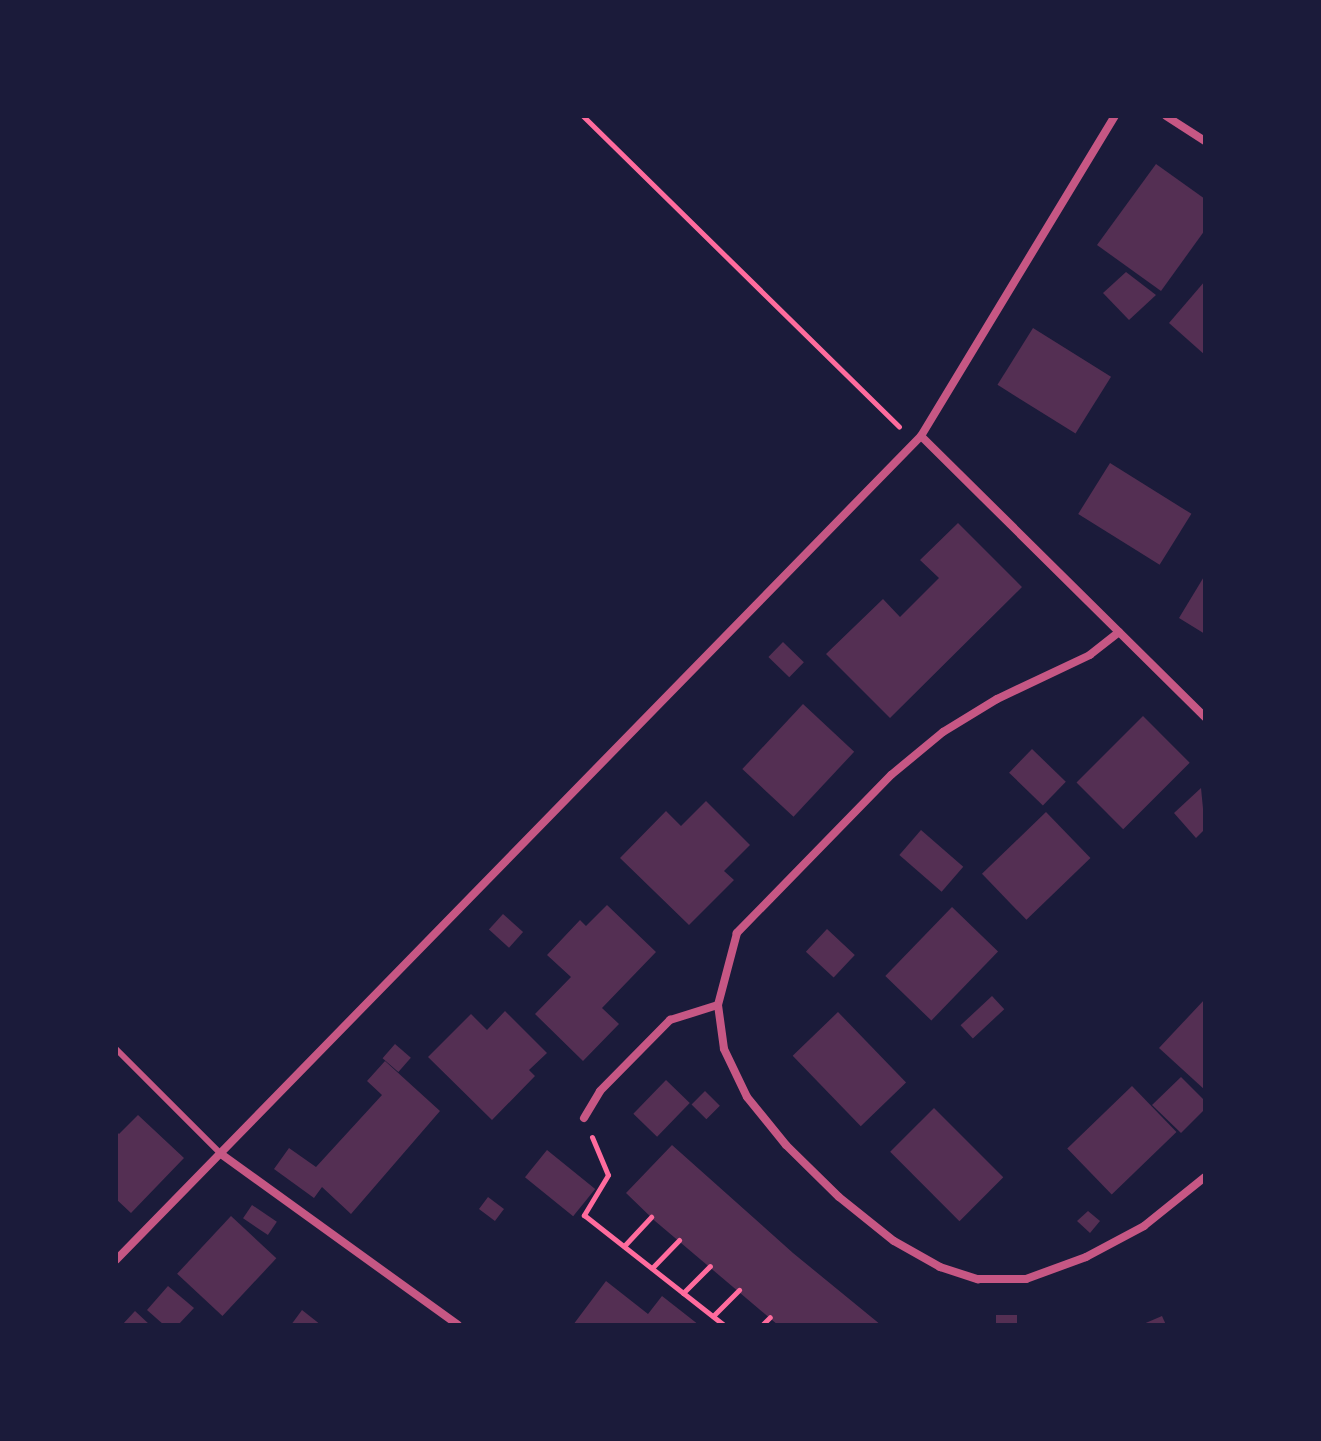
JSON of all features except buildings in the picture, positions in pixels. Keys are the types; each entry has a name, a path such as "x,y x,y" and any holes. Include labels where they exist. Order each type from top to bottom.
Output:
{"street":[{"path":"116,1260 921,436 1115,116"},
{"path":"1166,116 1205,141"},
{"path":"921,436 1205,717"},
{"path":"1119,632 1090,655 997,699 943,732 891,775 737,933 718,1005 724,1049 747,1097 786,1145 894,1241 940,1267 978,1279 1026,1279 1086,1257 1144,1226 1205,1177"},
{"path":"584,1118 600,1091 670,1020 718,1005"},
{"path":"221,1154 458,1325"}],"lane":[{"path":"116,1049 221,1154"}],"path":[{"path":"583,116 899,426 921,436"},
{"path":"584,1118 608,1175 584,1215 724,1325"},
{"path":"624,1246 651,1217"},
{"path":"651,1268 679,1240"},
{"path":"683,1293 710,1266"},
{"path":"713,1316 739,1290"},
{"path":"762,1325 770,1317"}]}
